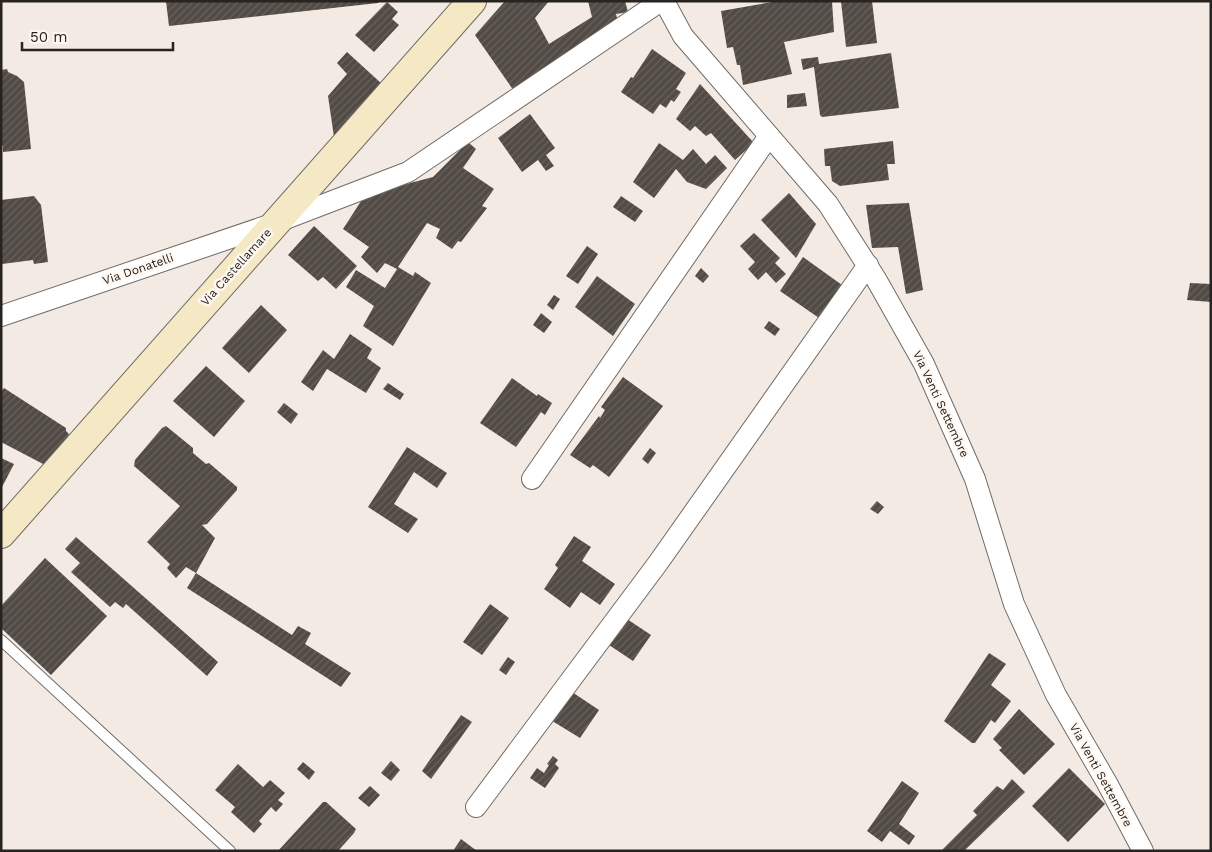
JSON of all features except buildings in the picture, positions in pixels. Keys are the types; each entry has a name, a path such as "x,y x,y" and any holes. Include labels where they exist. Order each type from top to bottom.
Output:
{"main road":[{"name":"Via Castellamare","path":"1,534 472,1"}],"street":[{"name":"Via Donatelli","path":"1,316 276,223 408,172 662,1"},
{"name":"Via Venti Settembre","path":"662,1 683,36 828,204 868,266 924,364 971,470 1014,604 1049,678 1142,851"},
{"path":"532,479 769,136"},
{"path":"476,807 658,563 868,266"}],"lane":[{"path":"1,640 230,851"}]}
